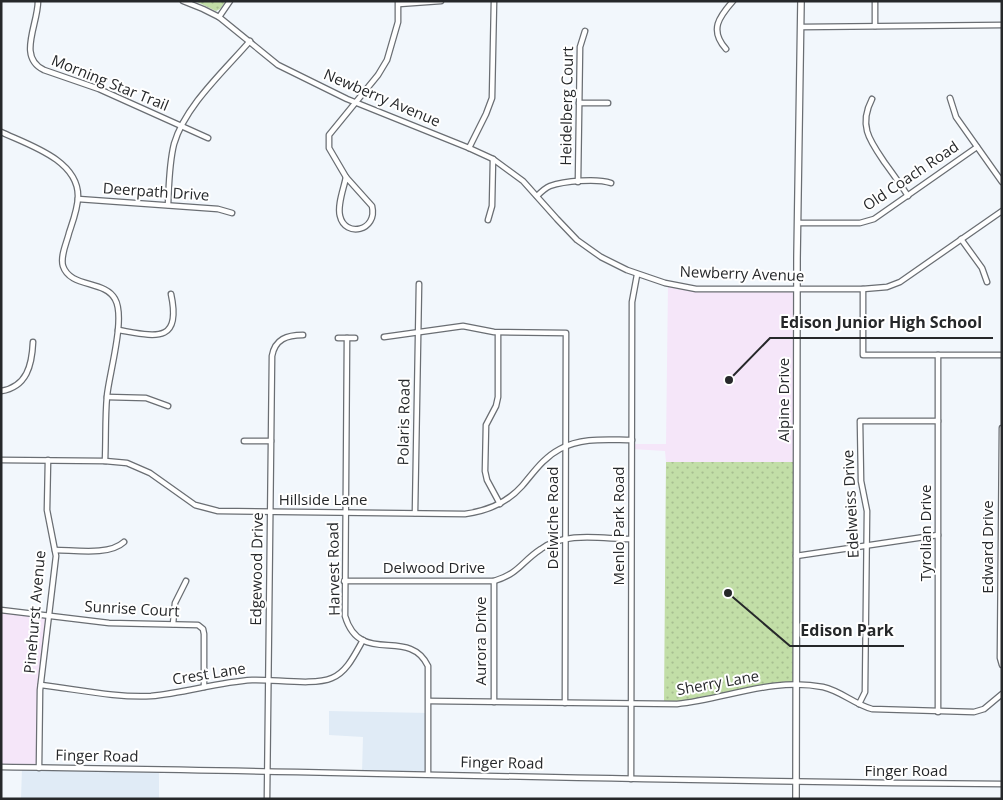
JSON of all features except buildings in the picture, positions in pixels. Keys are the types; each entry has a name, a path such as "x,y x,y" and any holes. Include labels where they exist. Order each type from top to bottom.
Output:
{"street":[{"name":"Morning Star Trail","path":"38,1 37,18 29,50 31,59 37,66 99,89 208,138"},
{"name":"Newberry Avenue","path":"183,1 219,17 278,65 355,102 493,159 514,174 537,196 577,240 607,260 637,275 665,283 696,289 863,289 887,287 900,282 1002,210"},
{"path":"219,17 230,1"},
{"path":"346,177 340,216 343,222 351,228 362,228 368,225 374,211 372,206 346,177 329,148 328,140 331,131 378,75 387,60 398,22 398,2 441,1"},
{"path":"469,148 492,98 494,1"},
{"path":"726,49 718,36 717,25 720,15 733,1"},
{"name":"Alpine Drive","path":"796,799 797,289 801,1"},
{"path":"874,26 875,1"},
{"path":"801,27 1002,25"},
{"name":"Heidelberg Court","path":"578,182 580,47 585,31"},
{"path":"168,206 172,155 182,125 195,104 250,42"},
{"path":"950,98 956,117 1002,182"},
{"path":"872,99 866,116 868,134 874,147 908,196"},
{"path":"579,103 608,103"},
{"path":"1,132 62,163 73,177 78,190 78,199 63,255 64,266 73,278 103,288 111,293 119,309 118,330 107,397 105,461"},
{"name":"Old Coach Road","path":"798,223 860,223 880,216 977,147"},
{"path":"488,220 492,206 493,159"},
{"path":"537,196 550,186 594,180 611,183"},
{"name":"Deerpath Drive","path":"78,199 218,209 232,214"},
{"path":"961,239 982,268 987,282"},
{"name":"Menlo Park Road","path":"631,779 632,302 637,275"},
{"name":"Polaris Road","path":"415,513 419,284"},
{"path":"863,289 863,355 1002,355"},
{"path":"118,330 152,336 164,333 171,327 174,319 171,294"},
{"path":"384,336 463,326 498,333 498,397 496,406 486,425 485,471 487,480 500,504"},
{"name":"Delwiche Road","path":"498,333 566,333 565,703"},
{"name":"Edgewood Drive","path":"267,799 272,356 278,342 285,337 303,335"},
{"path":"338,338 355,338"},
{"name":"Harvest Road","path":"347,338 344,610 352,632 363,640"},
{"path":"1,391 12,388 26,377 32,357 32,342"},
{"name":"Tyrolian Drive","path":"938,355 938,712"},
{"path":"107,397 146,398 168,406"},
{"name":"Edelweiss Drive","path":"859,704 865,692 866,545 866,505 861,480 860,421 938,421"},
{"name":"Edward Drive","path":"1002,428 1000,658 1002,665"},
{"name":"Hillside Lane","path":"1,460 127,463 143,469 188,501 203,508 224,512 475,513 500,504 517,492 544,459 566,446 594,440 632,440"},
{"path":"244,441 271,441"},
{"name":"Pinehurst Avenue","path":"39,768 41,685 56,556 47,510 48,460"},
{"path":"796,556 938,535"},
{"name":"Delwood Drive","path":"344,581 494,581 504,578 517,570 546,546 565,539 631,539"},
{"path":"55,550 108,550 124,542"},
{"path":"173,624 175,603 186,581"},
{"name":"Aurora Drive","path":"494,581 494,702"},
{"name":"Sunrise Court","path":"1,610 109,623 198,625 204,631 204,687"},
{"path":"363,640 375,645 409,647 418,652 428,666 428,774"},
{"name":"Crest Lane","path":"41,685 140,696 164,694 240,681 320,681 332,678 347,666 363,640"},
{"name":"Sherry Lane","path":"429,701 692,703 754,688 813,686 833,690 859,704 879,710 938,712 979,711 1002,694"},
{"name":"Finger Road","path":"1,767 267,770 796,783 1002,784"}],"shaded area":[{"path":"668,284 696,289 797,289 797,462 666,462 665,451 632,449 632,444 666,444"},
{"path":"1,610 49,616 40,690 39,768 1,767"},
{"path":"329,711 429,713 428,774 362,773 363,737 329,735"},
{"path":"22,767 159,769 159,799 21,799"}],"green space":[{"path":"195,1 226,1 216,11"},
{"path":"666,462 797,462 796,686 782,686 722,697 664,704"}],"place":[{"name":"Edison Junior High School","path":"729,380"},
{"name":"Edison Park","path":"728,593"}]}
